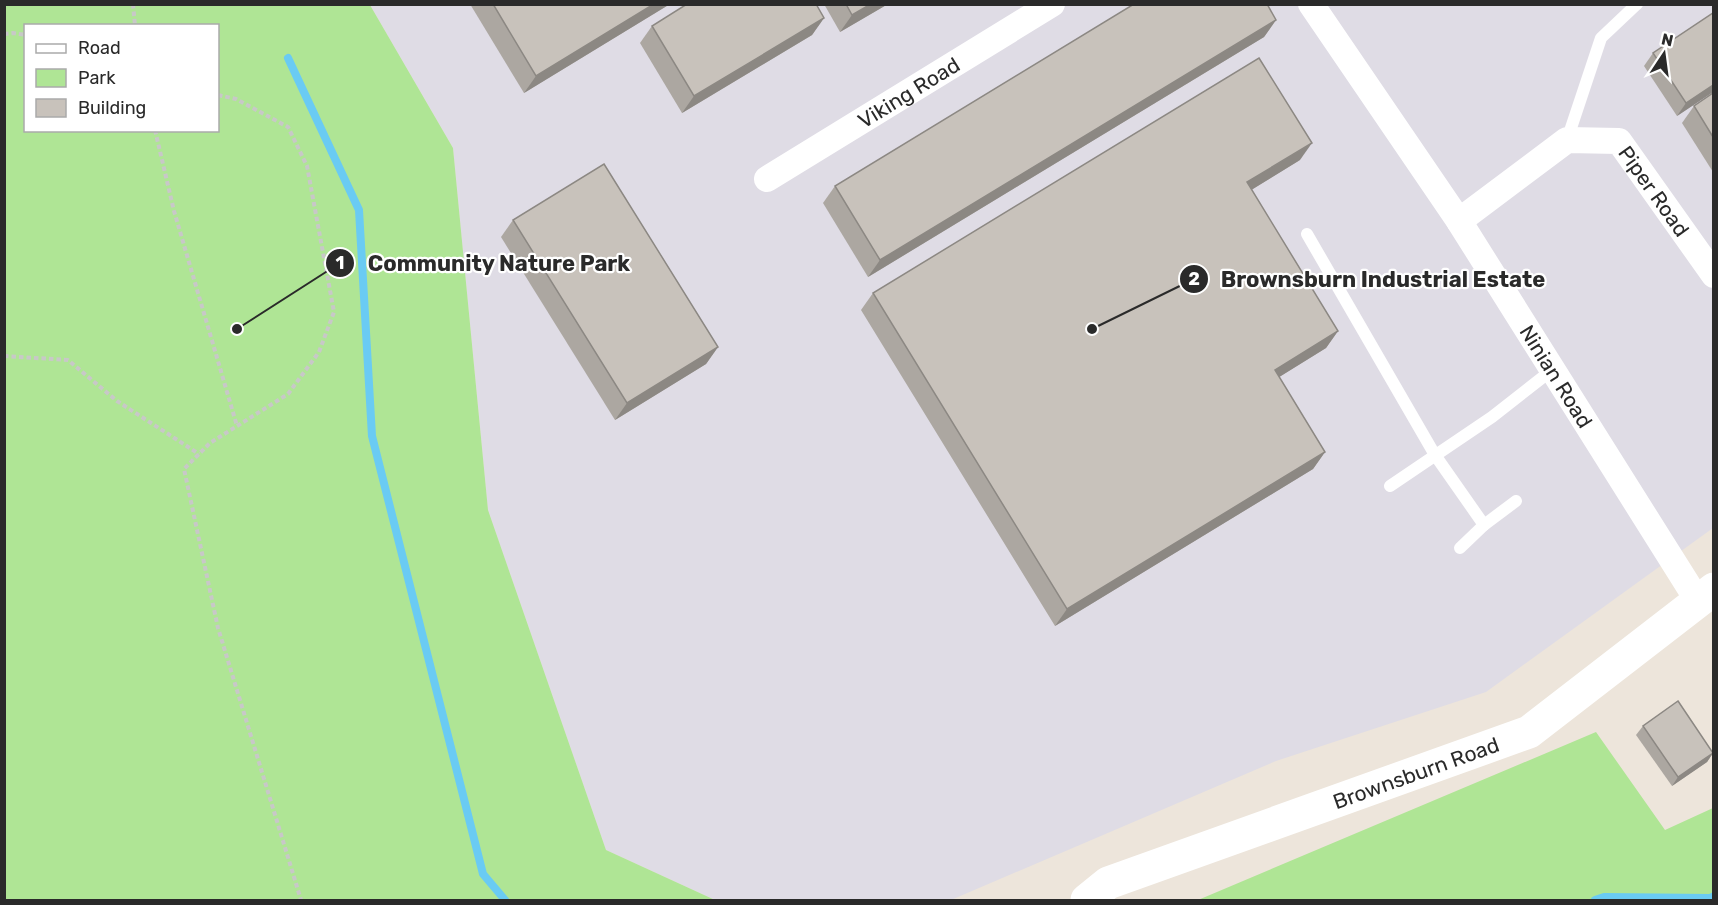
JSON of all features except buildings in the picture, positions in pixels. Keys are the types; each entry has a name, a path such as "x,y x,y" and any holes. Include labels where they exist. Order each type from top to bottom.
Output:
{"main road":[{"name":"Brownsburn Road","path":"1087,900 1108,883 1529,732 1706,595"}],"street":[{"name":"Viking Road","path":"767,179 1052,4"},
{"name":"Ninian Road","path":"1311,4 1459,221 1552,370 1706,595"},
{"path":"1459,221 1566,140"},
{"name":"Piper Road","path":"1566,140 1619,141 1713,275"}],"lane":[{"path":"1566,140 1601,38 1637,4"},
{"path":"1307,234 1435,455 1484,525"},
{"path":"1390,486 1492,417 1552,370"},
{"path":"1460,548 1484,525 1516,501"}],"path":[{"path":"133,4 135,24"},
{"path":"4,34 24,35"},
{"path":"219,95 236,99 288,127 308,166 334,312 320,352 288,394 210,443 184,469 218,628 301,900"},
{"path":"155,132 174,210 237,426"},
{"path":"4,356 68,360 117,401 199,454"}],"shaded area":[{"path":"370,5 1713,5 1713,528 1486,692 1276,761 951,900 715,900 606,850 488,510 453,148"}],"green space":[{"path":"5,4 370,5 453,148 488,510 606,850 715,900 5,900"},
{"path":"1596,732 1665,830 1713,808 1713,900 1198,900"}],"waterway":[{"path":"288,58 359,210 372,436 483,874 505,900"},
{"path":"1595,900 1604,897 1710,898 1714,896"}],"place":[{"name":"Community Nature Park","path":"237,329"},
{"name":"Brownsburn Industrial Estate","path":"1092,329"}]}
